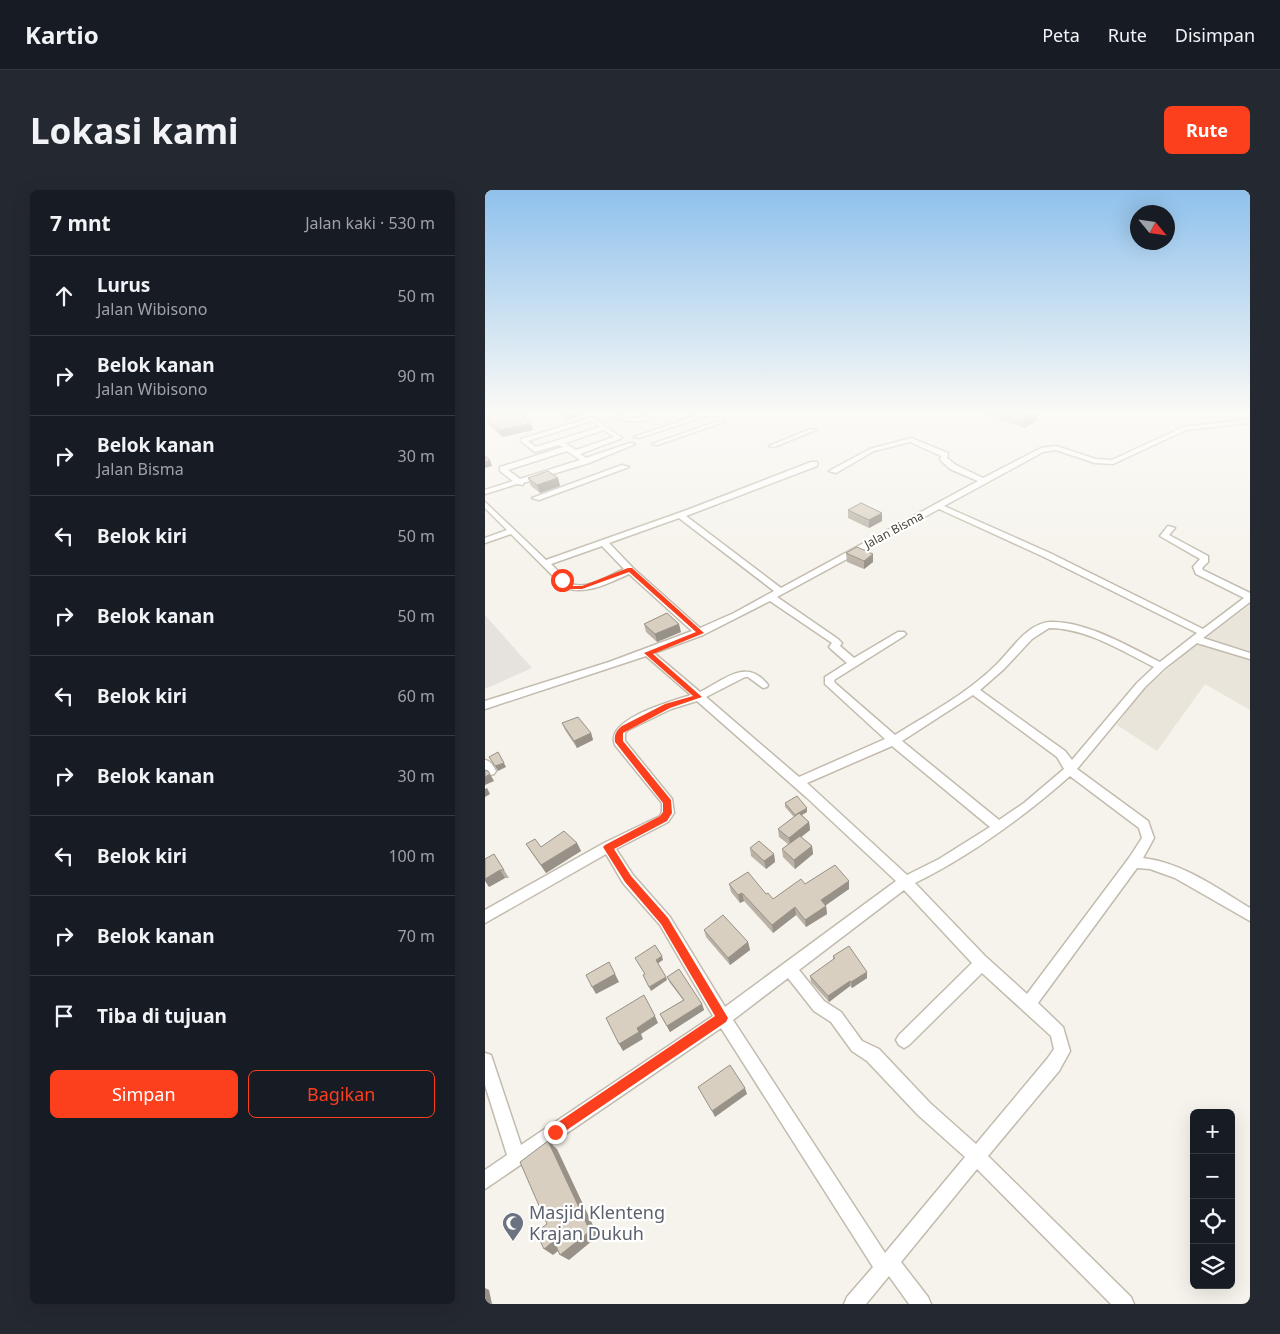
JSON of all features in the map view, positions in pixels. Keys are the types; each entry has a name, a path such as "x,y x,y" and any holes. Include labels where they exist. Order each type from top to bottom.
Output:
{"street":[{"path":"522,464 503,469 531,493"},
{"path":"485,496 531,493 560,480 582,464"},
{"path":"546,563 814,464"},
{"path":"833,471 846,464"},
{"path":"950,464 983,481"},
{"name":"Jalan Bisma","path":"485,705 648,653 700,633 781,592 1015,464"},
{"path":"485,492 531,493 560,480 625,467"},
{"path":"485,504 564,583 575,588 591,586 630,570"},
{"path":"939,506 1064,564 1199,636 1250,656"},
{"path":"680,515 781,592"},
{"path":"485,1180 723,1018 905,882 944,863 999,828 1048,790 1070,770 1113,716 1141,685 1161,666 1250,598 1199,572 1197,567 1205,559 1164,536 1171,528"},
{"path":"485,541 513,531"},
{"path":"603,542 630,570 700,633"},
{"path":"771,597 835,641 837,643 834,647 854,663"},
{"path":"799,782 883,744 894,741 973,689 1000,667 1038,629 1047,625 1073,629 1116,644 1161,666"},
{"path":"901,634 831,677 830,684 894,741 999,828"},
{"path":"648,653 799,782 905,882 981,963 1058,1032 1062,1051 1053,1065 854,1304"},
{"path":"485,917 608,847 664,819 668,802 619,742 620,732 624,728 667,706 699,697 747,673 763,685"},
{"path":"973,689 1061,754 1069,765 1070,770 1144,826 1148,838 1134,862 1028,1004"},
{"path":"608,847 628,879 665,921 723,1018 887,1265 921,1304"},
{"path":"1134,862 1147,862 1172,871 1250,915"},
{"path":"904,1040 981,963"},
{"path":"789,968 819,1006 826,1008 836,1017 857,1046 873,1054 923,1109 977,1157 1124,1304"},
{"path":"485,1061 517,1158"}],"shaded area":[{"path":"1250,605 1250,710 1205,684 1157,751 1117,725 1139,694 1187,652"},
{"path":"485,615 532,668 485,689"}],"building":[{"path":"548,471 558,478 537,485 528,478"},
{"path":"861,503 882,513 869,520 848,510"},
{"path":"857,547 873,554 864,561 846,553"},
{"path":"667,613 679,624 655,634 644,624"},
{"path":"578,717 591,733 574,741 562,723"},
{"path":"498,752 504,763 495,766 489,757"},
{"path":"485,770 490,774 485,777"},
{"path":"797,796 807,808 795,815 785,803"},
{"path":"799,813 809,822 789,838 778,829"},
{"path":"564,831 577,843 541,865 526,844 535,839 541,847"},
{"path":"800,836 812,846 794,860 782,849"},
{"path":"759,841 774,854 764,861 750,848"},
{"path":"494,854 504,870 500,870 485,879 485,859"},
{"path":"835,865 849,881 821,900 826,906 805,920 795,907 772,925 742,893 738,895 729,884 748,872 766,894 768,893 773,899 801,879 805,884"},
{"path":"723,915 748,942 728,958 704,930"},
{"path":"655,945 662,956 656,960 666,977 649,987 643,975 645,974 635,958"},
{"path":"849,946 867,972 828,996 810,976 835,958 833,956"},
{"path":"609,962 615,974 592,987 586,975"},
{"path":"679,969 702,1004 667,1026 660,1014 684,1000 667,977"},
{"path":"644,995 655,1016 637,1028 639,1032 619,1044 606,1018"},
{"path":"730,1065 745,1088 712,1111 698,1087"},
{"path":"548,1141 590,1231 560,1255 554,1241 544,1249 536,1232 547,1224 520,1162"}],"place":[{"name":"Masjid Klenteng Krajan Dukuh","path":"513,1242"}],"route":[{"path":"555,1132 723,1018 665,921 628,879 608,847 664,819 667,813 668,802 619,742 618,737 624,728 667,706 699,697 648,653 700,633 630,570 582,588 572,588 562,580"}]}
